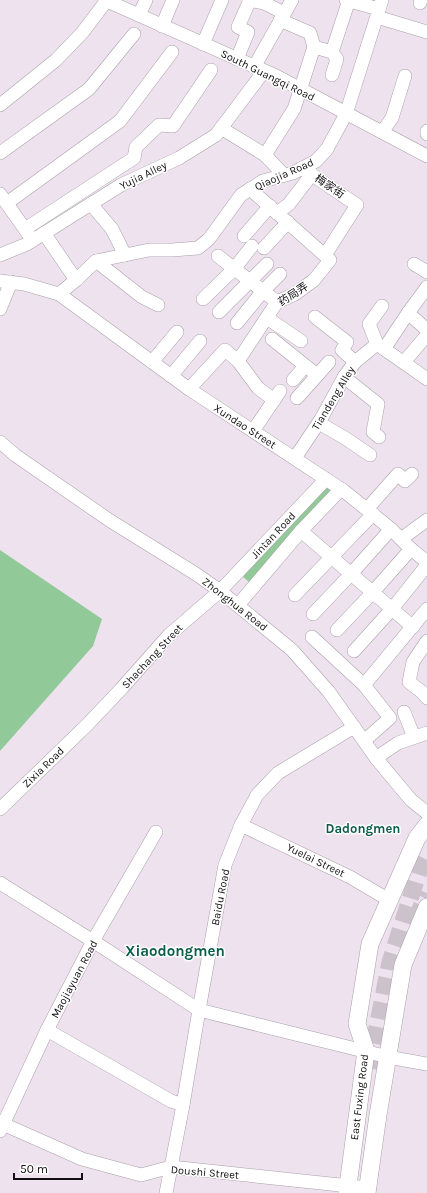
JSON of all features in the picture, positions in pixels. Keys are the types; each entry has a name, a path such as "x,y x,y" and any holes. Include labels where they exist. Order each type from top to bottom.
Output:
{"main road":[{"name":"East Fuxing Road","path":"348,1189 366,1051 356,1024 370,944 418,838 427,825"},
{"name":"East Fuxing Road","path":"367,1190 403,965 427,907"}],"street":[{"path":"0,105 56,60 82,33 106,0"},
{"name":"South Guangqi Road","path":"106,0 259,69 427,156"},
{"path":"139,15 146,0"},
{"path":"162,26 173,0"},
{"path":"203,44 222,0"},
{"path":"237,59 248,32 238,27 250,0 264,3 282,17 310,34 314,47 294,110 265,155"},
{"name":"Yujia Alley","path":"0,256 44,233 121,185 179,158 216,135 259,69 282,17 292,0"},
{"path":"332,52 348,0 380,9 427,32"},
{"name":"Qiaojia Road","path":"96,261 148,250 198,248 210,239 241,195 263,181 307,171 327,149 346,114 380,9"},
{"path":"0,153 89,89 134,34"},
{"path":"314,47 332,52 337,59 332,75"},
{"path":"32,240 3,199 120,121 172,52"},
{"path":"25,229 134,158 136,147 159,125 173,126 211,70"},
{"path":"382,132 392,118 405,76"},
{"path":"221,128 265,155 284,175"},
{"path":"203,299 234,269 253,243 273,209 289,204 307,171"},
{"name":"梅家街","path":"307,171 357,205"},
{"path":"250,189 328,258"},
{"path":"91,204 112,229 125,255"},
{"name":"药局弄","path":"238,361 277,302 295,294 314,280 328,258 357,205"},
{"path":"253,243 288,222"},
{"path":"44,233 76,280"},
{"path":"218,256 277,302"},
{"path":"0,309 5,281 24,284 59,294 96,261 142,297 158,305"},
{"path":"219,312 251,282 267,264"},
{"path":"414,264 427,272"},
{"path":"237,323 263,291 280,274"},
{"name":"Tiandeng Alley","path":"295,458 319,423 344,377 355,362 381,346 427,287"},
{"name":"Xundao Street","path":"59,294 189,389 341,489 391,529 427,564"},
{"path":"382,306 369,324 381,346 427,379"},
{"path":"408,313 427,330"},
{"path":"267,318 301,341"},
{"path":"315,318 347,342 342,350 355,362"},
{"path":"281,327 269,344 305,366 316,375"},
{"path":"152,362 177,332"},
{"path":"404,362 427,335"},
{"path":"171,376 200,340"},
{"path":"189,389 225,350 238,361 258,388 277,396 253,431"},
{"path":"297,398 328,362"},
{"path":"293,380 305,366"},
{"path":"344,377 378,404 373,432 379,437"},
{"path":"319,423 370,455"},
{"name":"Zhonghua Road","path":"0,442 31,467 109,520 196,574 220,591 292,650 329,692 376,758 411,800 427,813"},
{"path":"294,595 331,557 370,512 398,474 405,481 412,474"},
{"name":"Jintan Road","path":"220,591 326,478"},
{"path":"238,605 301,531 341,489"},
{"path":"401,539 427,520"},
{"path":"313,614 391,529"},
{"path":"301,531 413,627"},
{"path":"337,630 373,592 410,549"},
{"path":"354,651 392,609 427,564"},
{"name":"Shachang Street","path":"86,725 122,688 169,635 220,591"},
{"path":"364,685 427,610"},
{"path":"312,637 364,685 390,718 364,741"},
{"path":"425,692 409,682 414,662 427,642"},
{"path":"404,712 414,736"},
{"name":"Zixia Road","path":"0,809 86,725"},
{"name":"Baidu Road","path":"166,1193 225,865 241,825 257,795 278,773 354,727"},
{"path":"376,758 398,743 414,736 427,733"},
{"name":"Yuelai Street","path":"241,825 353,878 389,900"},
{"name":"Maojiayuan Road","path":"2,1127 47,1030 93,941 156,832"},
{"path":"0,883 93,941 198,1010 388,1057 427,1064"},
{"path":"47,1030 171,1101 183,1105"},
{"name":"Doushi Street","path":"2,1127 82,1159 141,1175 171,1168 367,1190"}],"green space":[{"path":"325,486 333,492 250,583 241,575"},
{"path":"0,550 102,619 93,646 0,751"}],"tunnel":[{"path":"369,1068 390,962 420,868 427,855"},
{"path":"415,921 427,893"}],"district":[{"name":"Dadongmen","path":"363,828"},
{"name":"Xiaodongmen","path":"175,951"}]}
